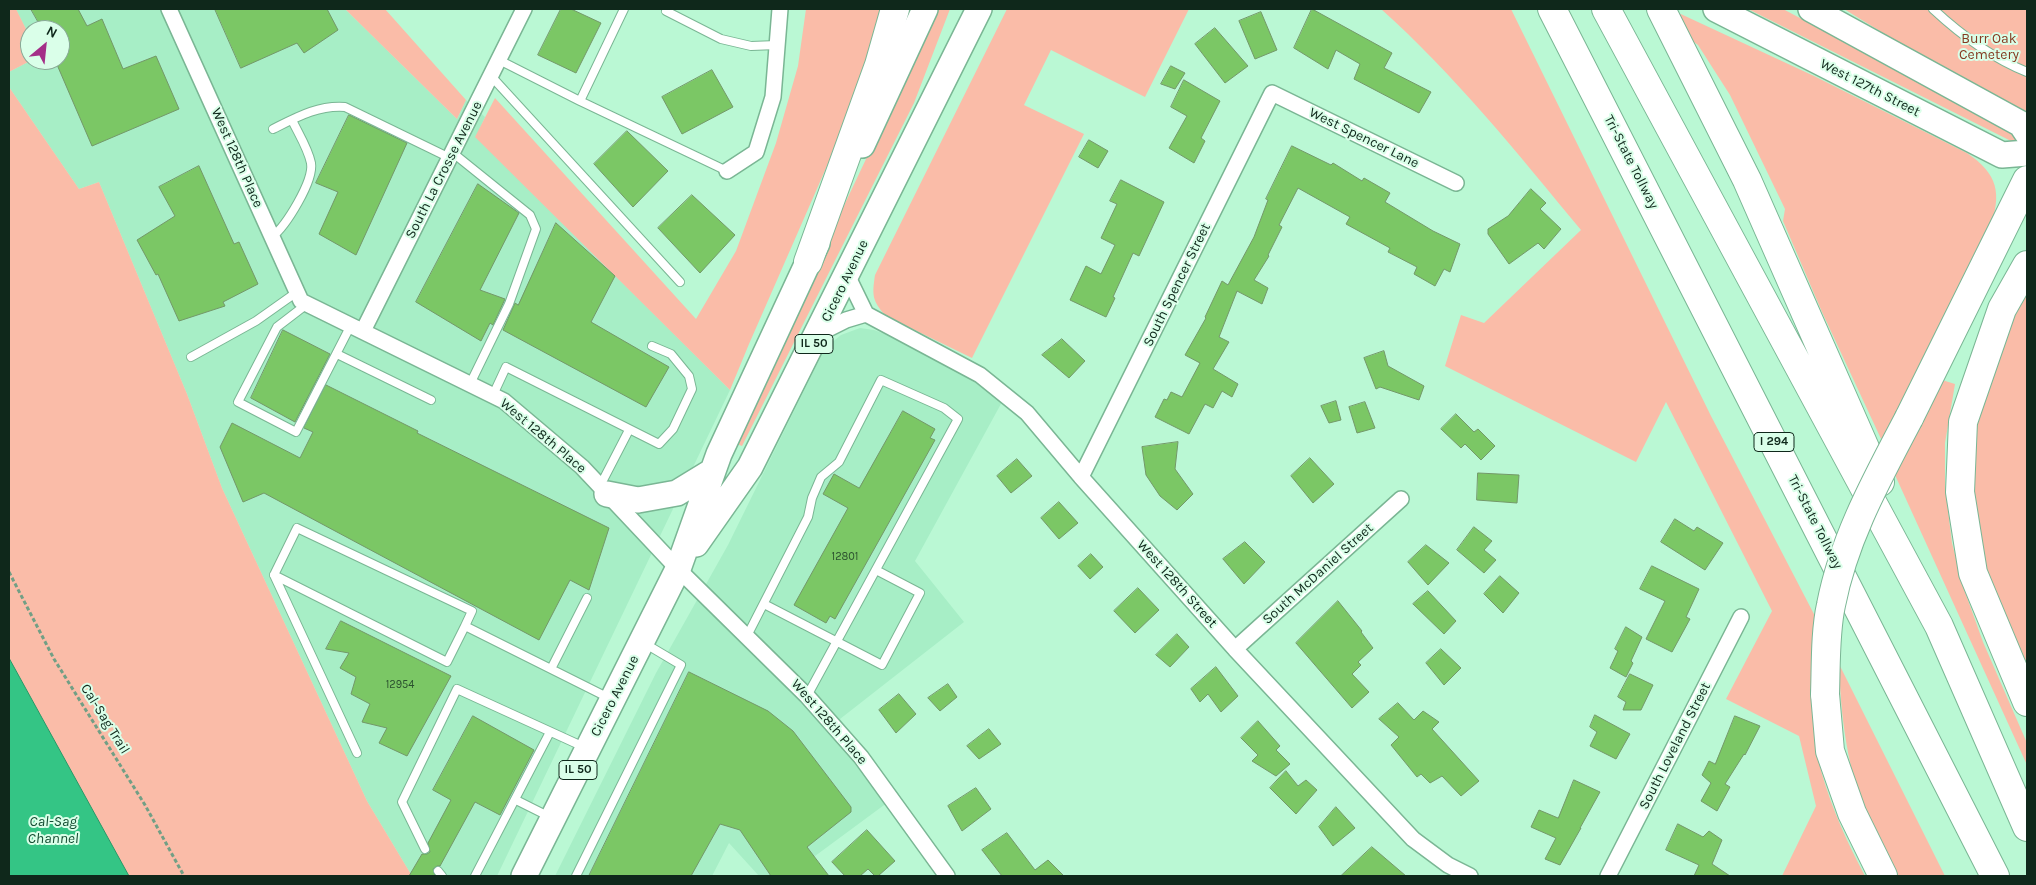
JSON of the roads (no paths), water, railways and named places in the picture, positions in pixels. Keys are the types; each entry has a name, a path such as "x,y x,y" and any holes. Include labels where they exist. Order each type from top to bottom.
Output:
{"highway":[{"path":"808,262 880,65 895,9"},
{"name":"Tri-State Tollway","path":"1552,9 1995,876"},
{"path":"1606,9 1940,626"},
{"path":"1661,9 1747,180 1886,496 2027,827"},
{"path":"1883,876 1852,812 1830,751 1825,694 1830,607 1844,553 1864,504 2027,180"},
{"path":"2027,265 2002,309 1964,422 1960,492 1973,573 2027,702"}],"main road":[{"name":"Cicero Avenue","path":"524,876 678,569 719,454 924,9"},
{"name":"Cicero Avenue","path":"678,569 750,467 980,9"},
{"name":"West 127th Street","path":"1716,9 2002,155 2027,153"},
{"path":"1811,9 2020,124 2027,133"},
{"path":"604,490 638,500 677,493 713,471"}],"street":[{"name":"West 128th Place","path":"169,9 272,237 302,298 357,328 504,401 582,467 678,569 807,696 861,757 947,876"},
{"name":"South La Crosse Avenue","path":"357,328 451,155 524,9"},
{"path":"727,171 756,152 772,97 780,9"},
{"name":"West Spencer Lane","path":"1272,93 1456,183"},
{"name":"South Spencer Street","path":"1081,477 1272,93"},
{"path":"818,334 846,320 866,314 847,275"},
{"name":"West 128th Street","path":"866,314 980,375 1027,413 1081,477 1235,649 1413,839 1448,865 1470,876"},
{"name":"South McDaniel Street","path":"1235,649 1401,499"},
{"name":"South Loveland Street","path":"1608,876 1741,616"}],"lane":[{"path":"580,101 624,9"},
{"path":"1933,9 1968,39 1993,56 2027,72"},
{"path":"666,11 721,38 751,46 777,45"},
{"path":"499,60 727,171"},
{"path":"491,76 680,282"},
{"path":"273,129 311,110 330,106 345,107 451,155 530,215 536,229 509,304 470,384"},
{"path":"272,237 287,221 309,179 311,171 311,163 292,120"},
{"path":"302,298 277,327 238,402 296,432 336,354 357,328"},
{"path":"191,357 302,298"},
{"path":"492,395 506,367 659,444 673,428 692,389 689,376 672,354 652,346"},
{"path":"336,354 431,400"},
{"path":"747,636 808,517 812,498 820,477 839,462 881,380 944,408 958,419 807,696"},
{"path":"604,490 629,430"},
{"path":"297,528 472,611 447,662 274,575 297,528"},
{"path":"764,604 882,665 920,593 876,570"},
{"path":"274,575 357,753"},
{"path":"551,669 587,598"},
{"path":"464,626 613,700"},
{"path":"576,876 681,665 642,642"},
{"path":"425,849 402,802 457,689 588,749"},
{"path":"475,876 550,732"},
{"path":"516,800 553,818"}],"water":[{"name":"Cal-Sag Channel","path":"9,658 129,876 9,876"}],"park label":[{"name":"Burr Oak Cemetery","path":"1989,48"}]}
